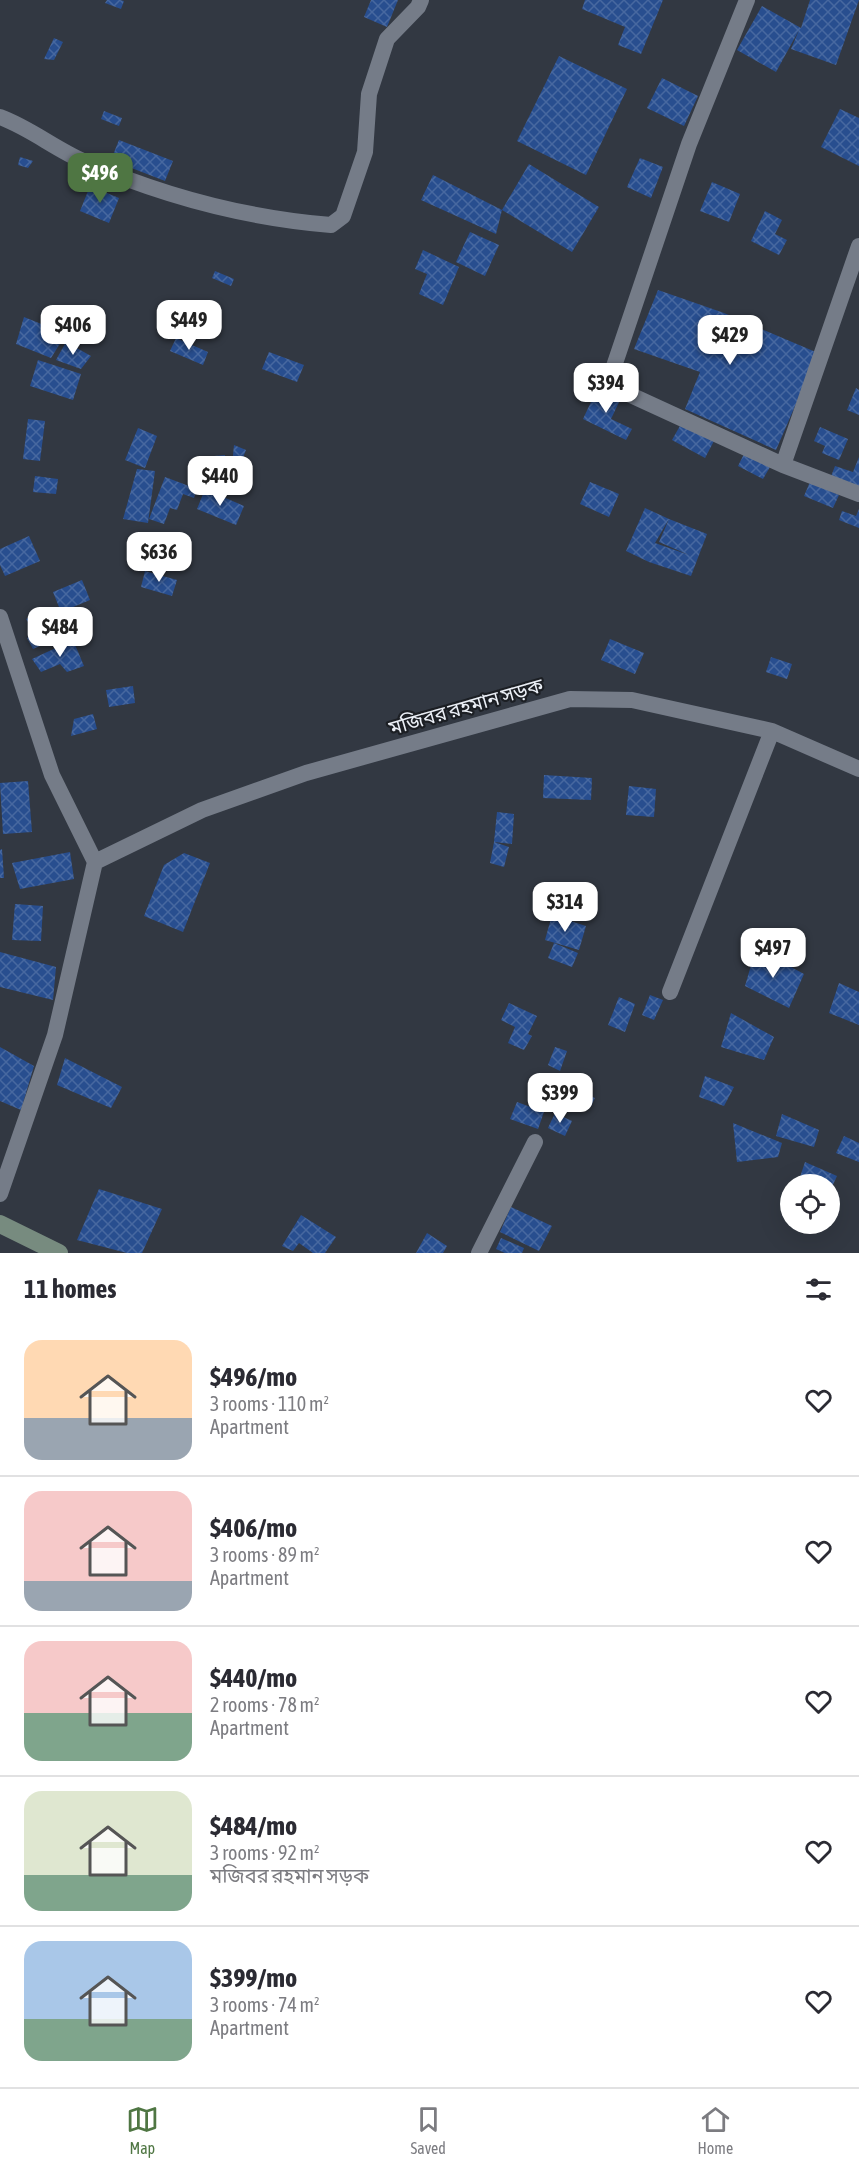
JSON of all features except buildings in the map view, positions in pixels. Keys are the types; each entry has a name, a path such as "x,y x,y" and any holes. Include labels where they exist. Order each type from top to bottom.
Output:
{"street":[{"path":"0,117 17,123 82,160 153,189 227,210 332,225 343,216 365,152 369,94 387,39 418,7 421,0"},
{"path":"747,0 689,144 609,381 611,386 783,465 859,494"},
{"path":"783,465 859,246"},
{"path":"0,617 52,775 94,862 55,1035 0,1194"},
{"name":"মজিবর রহমান সড়ক","path":"94,862 202,810 306,773 570,699 632,700 772,731 859,769"},
{"path":"670,992 772,731"},
{"path":"479,1253 534,1142"},
{"path":"0,1224 58,1253"}]}
